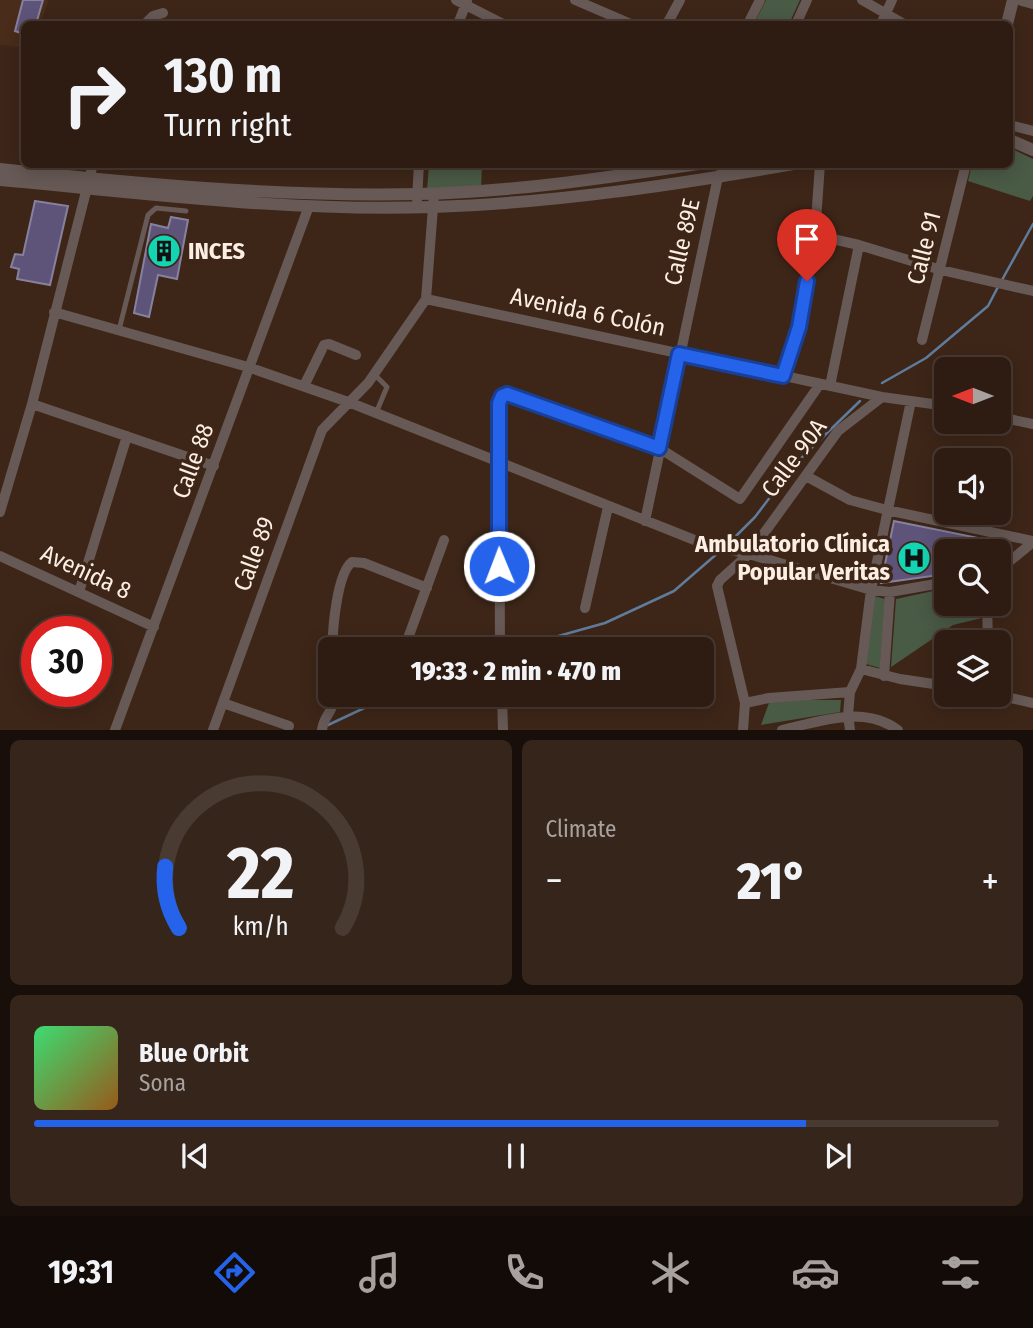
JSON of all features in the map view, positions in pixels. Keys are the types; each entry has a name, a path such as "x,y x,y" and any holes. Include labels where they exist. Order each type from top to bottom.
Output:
{"street":[{"path":"575,0 624,21"},
{"path":"669,21 680,0"},
{"path":"750,21 760,0"},
{"path":"797,21 807,0"},
{"path":"862,0 884,19 892,0"},
{"path":"1008,21 1013,0"},
{"path":"1022,0 1033,3"},
{"path":"459,21 463,2 498,21"},
{"path":"148,21 163,13"},
{"path":"1013,126 1033,131"},
{"path":"1013,141 1033,150"},
{"path":"0,512 32,404 92,168"},
{"path":"417,200 419,168"},
{"path":"0,180 434,200 553,198 750,168"},
{"path":"783,376 799,327 816,235 820,168"},
{"name":"Calle 91","path":"922,340 965,168"},
{"path":"0,169 87,184 309,206 417,200"},
{"path":"434,200 551,186 636,169"},
{"name":"Calle 89E","path":"645,521 717,171"},
{"path":"426,299 434,200"},
{"name":"Calle 88","path":"115,730 309,206"},
{"path":"816,235 941,270 1033,291"},
{"name":"Calle 90A","path":"825,385 859,245"},
{"name":"Avenida 6 Colón","path":"426,299 882,397 934,404"},
{"name":"Calle 89","path":"213,730 317,441 327,425 351,403 374,374 426,299"},
{"path":"54,312 248,367 304,386 707,545 871,590 890,592 934,584"},
{"path":"304,386 326,344 356,355"},
{"path":"500,637 498,461 499,403 502,396 507,394 659,448 740,499 825,385"},
{"name":"Calle 90A","path":"745,703 717,586 806,476 838,431 882,397"},
{"path":"850,730 850,692 861,669 871,590 911,401"},
{"path":"32,404 214,466"},
{"path":"1012,420 1033,424"},
{"path":"79,592 127,436"},
{"path":"806,476 850,500 1033,541"},
{"path":"585,608 608,506"},
{"path":"409,637 444,540"},
{"path":"1011,560 1033,541"},
{"name":"Avenida 8","path":"0,555 154,627"},
{"path":"332,637 344,571 352,562 364,563 427,588"},
{"path":"884,676 890,592"},
{"path":"861,669 884,676 934,684"},
{"path":"743,730 745,703 769,698 850,692"},
{"path":"1011,698 1033,703"},
{"path":"223,703 289,726"},
{"path":"322,730 326,717 333,707"},
{"path":"502,707 503,730"},
{"path":"782,730 848,715 882,720 898,730"}],"lane":[{"path":"118,330 148,215 156,208 186,212"},
{"path":"374,374 387,387 376,413"}],"shaded area":[{"path":"0,0 49,0 41,21 21,21 21,48 0,45"}],"green space":[{"path":"766,0 800,0 790,21 756,21"},
{"path":"1013,149 1033,159 1033,196 1030,201 968,181 971,168 1013,168"},
{"path":"429,168 482,168 481,190 427,190"},
{"path":"934,591 934,616 982,618 953,625 946,630 934,630 934,638 891,667 896,599"},
{"path":"874,596 885,599 880,668 866,664"},
{"path":"770,700 841,700 840,712 761,725"}],"building":[{"path":"23,0 43,0 37,21 21,21 21,33 15,31"},
{"path":"35,201 68,206 50,285 17,279 19,269 11,267 15,254 23,255"},
{"name":"INCES","path":"171,217 188,220 177,279 158,275 149,317 134,313 151,224 168,228"},
{"name":"Ambulatorio Clínica Popular Veritas","path":"894,521 983,539 934,539 934,576 881,583"}],"waterway":[{"path":"1002,280 1033,224"},
{"path":"882,383 926,358 988,306 999,285"},
{"path":"727,545 755,517 796,463 860,401"},
{"path":"555,637 605,623 674,591 719,552"},
{"path":"328,725 366,707"}],"place":[{"name":"INCES","path":"164,251"},
{"name":"Ambulatorio Clínica Popular Veritas","path":"914,558"}],"route":[{"path":"499,566 499,399 502,396 507,394 659,448 679,354 783,376 799,327 807,281"}]}
